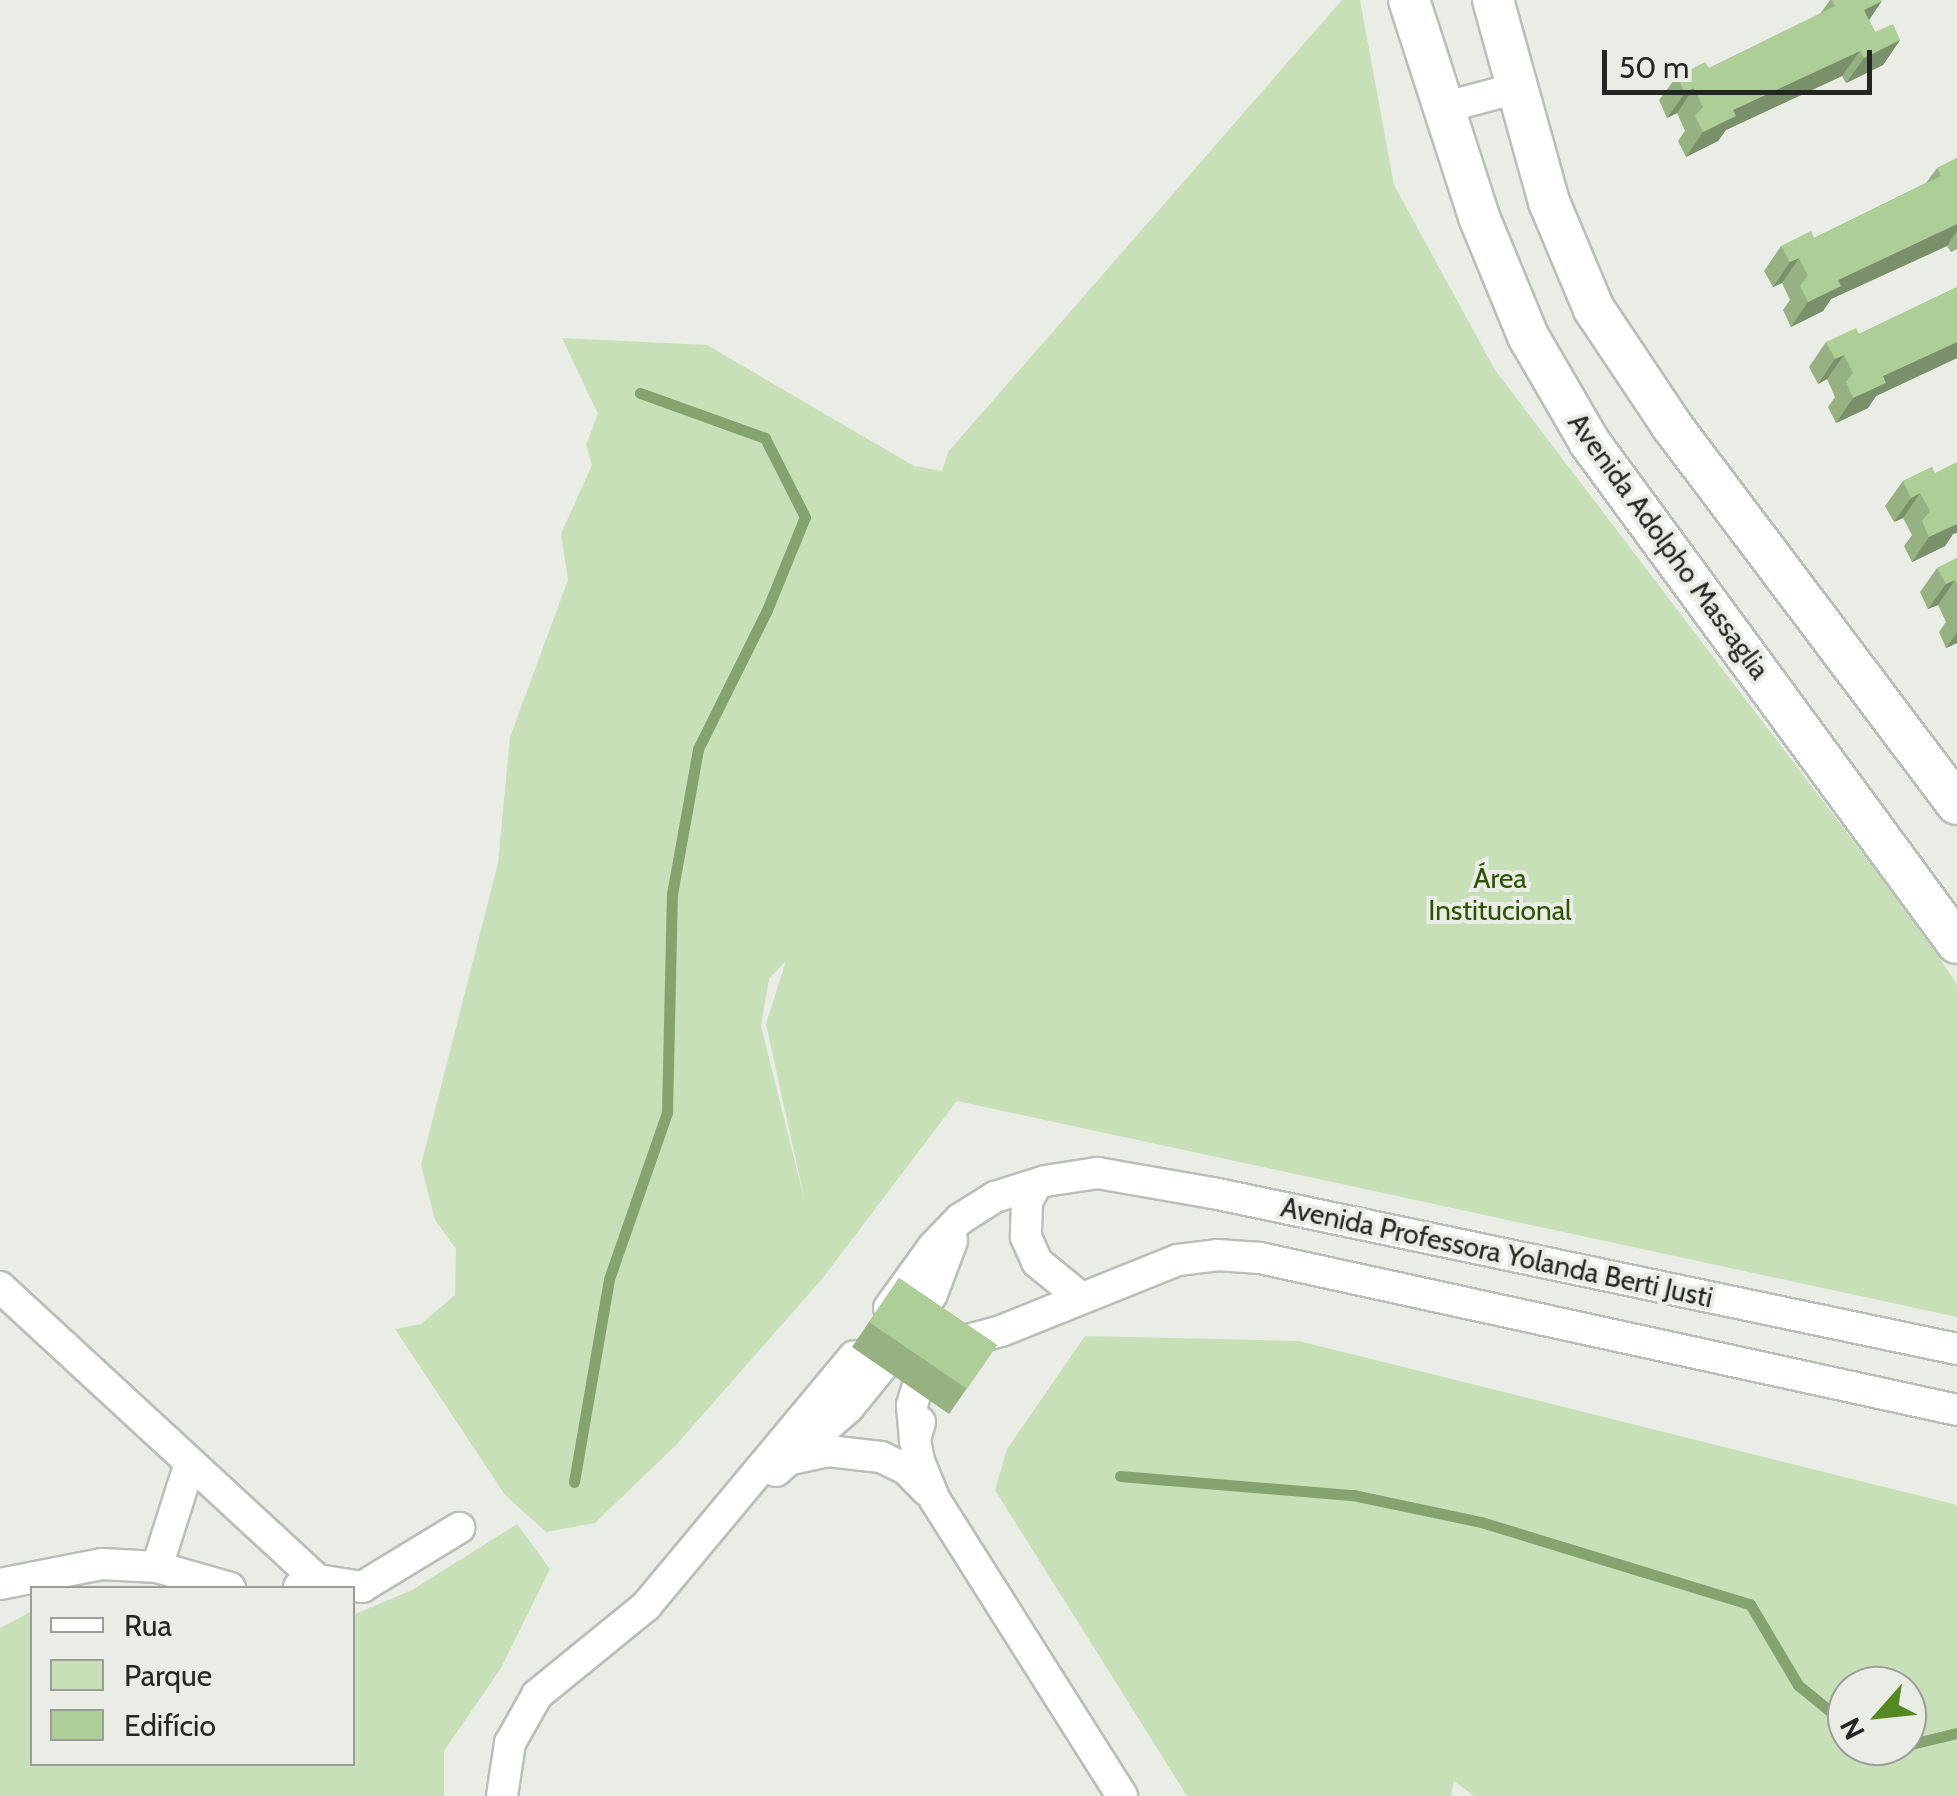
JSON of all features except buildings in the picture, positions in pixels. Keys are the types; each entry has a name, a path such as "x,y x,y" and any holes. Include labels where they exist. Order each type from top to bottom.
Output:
{"main road":[{"name":"Avenida Adolpho Massaglia","path":"1409,0 1479,217 1528,336 1590,443 1957,943"},
{"path":"1493,0 1549,202 1594,309 1672,426 1957,804"}],"street":[{"path":"1442,108 1517,88"},
{"name":"Avenida Professora Yolanda Berti Justi","path":"889,1308 933,1247 960,1219 995,1197 1036,1184 1098,1173 1213,1193 1957,1348"},
{"path":"1036,1184 1028,1202 1026,1237 1038,1262 1080,1298"},
{"path":"709,1526 849,1407 897,1348 932,1294 960,1219"},
{"name":"Avenida Professora Yolanda Berti Justi","path":"1001,1331 1178,1260 1216,1255 1260,1258 1957,1410"},
{"path":"0,1288 190,1462 307,1584 344,1586"},
{"path":"935,1500 917,1450 912,1406 926,1365 957,1343 1001,1331"},
{"path":"965,1360 1001,1331"},
{"path":"502,1796 510,1743 537,1695 646,1606 854,1356"},
{"path":"917,1450 932,1402"},
{"path":"789,1460 828,1451 881,1457 906,1469 935,1500 1122,1796"},
{"path":"158,1568 190,1462"},
{"path":"355,1587 362,1587 459,1528"},
{"path":"0,1584 102,1564 158,1568 223,1586"}],"green space":[{"name":"Área Institucional","path":"1342,0 1360,0 1394,185 1495,370 1927,938 1957,985 1957,1317 957,1101 822,1279 676,1445 595,1523 546,1532 505,1495 395,1329 421,1324 455,1295 456,1249 435,1220 421,1165 498,863 510,737 568,580 561,534 592,465 586,445 598,414 562,338 707,345 914,466 942,471 948,452","holes":["786,961 766,1024 805,1202 761,1026 769,979"]},
{"path":"1085,1336 1299,1341 1957,1505 1957,1796 1474,1796 1454,1781 1451,1796 1187,1796 995,1490 1007,1449"},
{"path":"517,1524 550,1569 501,1668 444,1751 444,1796 0,1796 0,1628 30,1612 30,1766 355,1766 355,1614 412,1590"}],"waterway":[{"path":"574,1482 609,1279 667,1112 672,894 698,749 767,610 805,517 765,438 640,393"},
{"path":"1120,1476 1353,1495 1481,1522 1750,1604 1798,1685 1827,1709"},
{"path":"1927,1740 1957,1733"}]}
